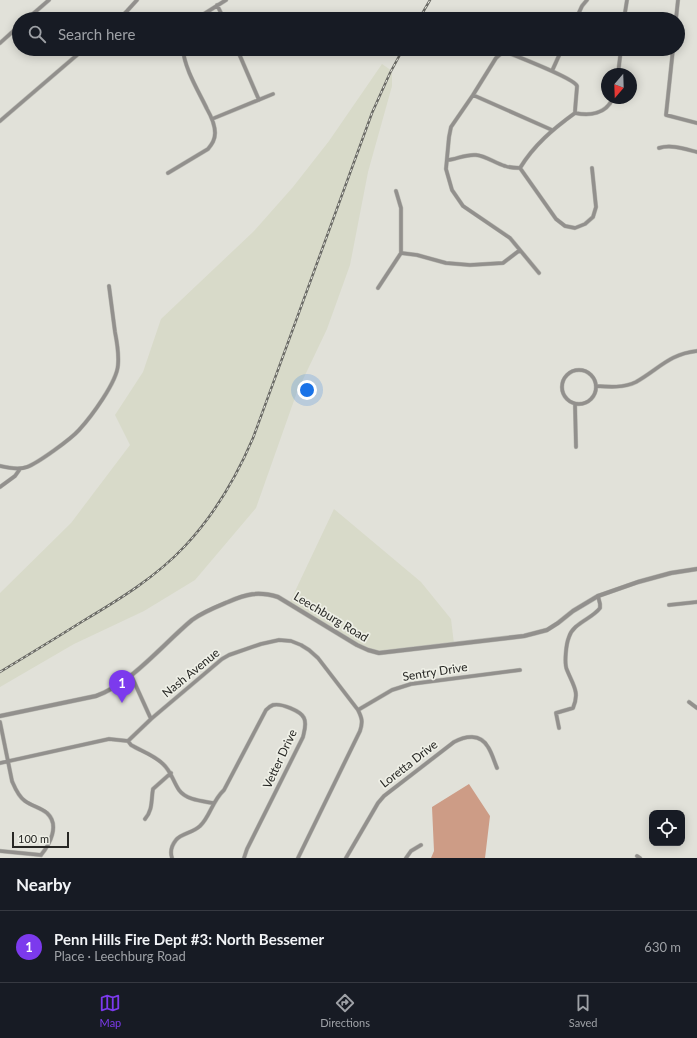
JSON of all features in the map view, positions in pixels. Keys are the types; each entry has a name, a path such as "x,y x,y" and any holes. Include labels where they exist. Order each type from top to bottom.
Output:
{"street":[{"path":"35,12 49,0"},
{"path":"126,12 137,0"},
{"path":"207,12 226,0"},
{"path":"579,12 587,0"},
{"path":"625,12 627,0"},
{"path":"677,12 678,0"},
{"path":"218,5 221,12"},
{"path":"0,43 12,32"},
{"path":"0,121 76,56"},
{"path":"168,173 203,152 213,144 216,131 212,119 186,64 184,56"},
{"path":"240,56 259,100"},
{"path":"498,56 451,127 446,169 452,190 460,203 472,213 510,238 539,273"},
{"path":"516,56 552,71 575,83 577,87 575,114"},
{"path":"552,71 559,56"},
{"path":"619,68 620,56"},
{"path":"672,56 666,115 697,124"},
{"path":"212,119 273,94"},
{"path":"473,95 552,130"},
{"path":"520,168 530,153 552,130 575,114 591,115 606,109 610,104"},
{"path":"659,148 678,148 697,152"},
{"path":"448,160 457,159 467,155 474,155 481,156 504,166 520,168 556,219 565,226 575,228 585,224 593,217 596,207 592,168"},
{"path":"378,288 401,253 401,208 396,191"},
{"path":"401,253 417,255 446,263 470,266 503,263 520,250"},
{"path":"0,466 20,469 27,467 78,431 97,407 116,376 118,366 117,345 109,286"},
{"path":"596,386 616,387 635,382 669,359 680,354 697,351"},
{"path":"575,371 587,372 594,380 596,386 591,400 585,403 575,404 570,402 564,395 563,384 567,375 575,371"},
{"path":"575,404 576,447"},
{"path":"0,487 15,476 20,469"},
{"name":"Leechburg Road","path":"0,716 96,696 116,687 193,620 206,611 247,595 266,593 278,596 357,645 379,653 524,636 539,632 558,624 574,611 598,596 671,573 697,569"},
{"path":"559,728 556,713 573,708 575,703 576,691 567,670 566,663 569,637 573,630 600,608 598,596"},
{"path":"669,605 697,602"},
{"name":"Nash Avenue","path":"128,741 151,719 222,659 229,655 260,644 279,640 291,641 309,650 318,658 358,710 363,722 298,858"},
{"name":"Sentry Drive","path":"358,710 392,690 411,684 520,670"},
{"path":"131,675 151,719"},
{"path":"689,702 697,708"},
{"name":"Vetter Drive","path":"213,803 217,796 224,790 268,707 278,704 289,707 302,715 305,719 303,737 247,849 244,858"},
{"path":"0,722 12,781 24,801 47,813 52,821 52,839 48,847 41,855"},
{"name":"Loretta Drive","path":"346,858 378,803 384,796 454,742 463,737 478,738 488,746 497,768"},
{"path":"0,763 109,739 128,741 139,750 158,759 171,773 180,790 185,795 198,800 213,803 200,826 194,831 177,838 172,847 172,858"},
{"path":"145,819 151,808 153,789 171,773"},
{"path":"406,858 411,851 421,845"},
{"path":"0,851 41,855 45,858"}],"shaded area":[{"path":"382,64 392,71 392,86 368,172 350,265 327,329 297,392 256,508 195,580 144,611 74,644 0,687 0,593 71,523 130,445 115,415 143,372 161,319 253,232 293,187 329,141"},
{"path":"334,509 421,582 451,619 454,644 373,651 357,645 289,604"},
{"path":"469,784 490,816 485,858 431,858 434,851 432,807"}],"railway":[{"path":"423,12 430,0"},
{"path":"0,672 150,578 174,557 196,534 224,495 253,438 372,113 399,56"}],"place":[{"name":"Penn Hills Fire Dept #3: North Bessemer","path":"122,703"}]}
